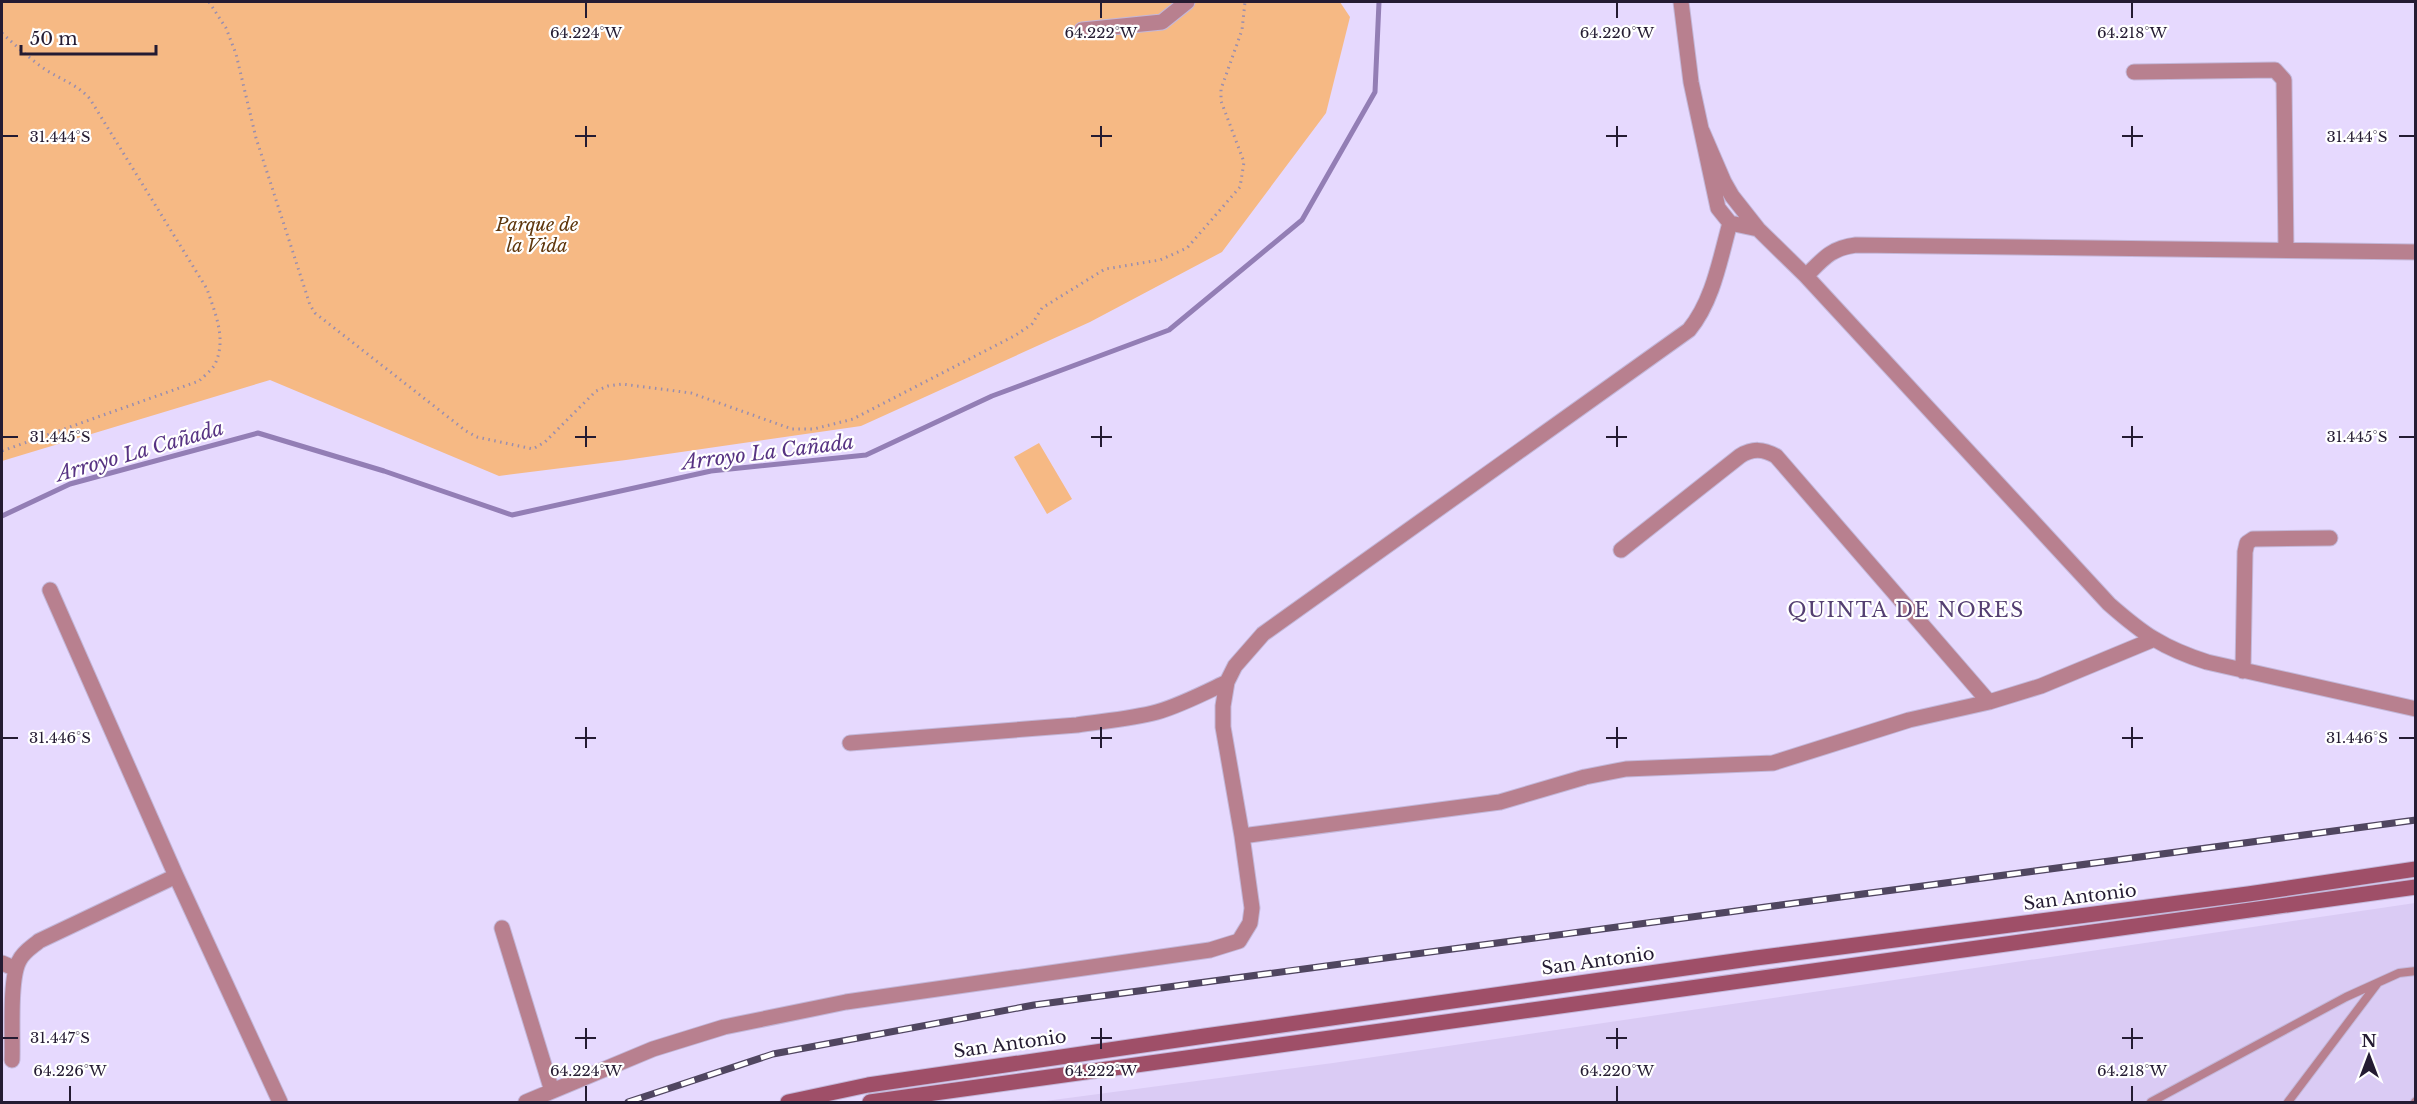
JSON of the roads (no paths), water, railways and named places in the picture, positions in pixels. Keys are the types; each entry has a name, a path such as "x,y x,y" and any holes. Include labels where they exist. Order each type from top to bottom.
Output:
{"main road":[{"name":"San Antonio","path":"788,1102 868,1085 1205,1036 1756,958 2237,896 2415,869"},
{"name":"San Antonio","path":"870,1102 2415,887"}],"street":[{"path":"1082,30 1162,22 1187,2"},
{"path":"1681,2 1691,82 1718,208 1730,223 1758,229"},
{"path":"2134,72 2276,70 2280,74 2284,80 2286,250"},
{"path":"1702,131 1724,182 1758,229 1806,276 2109,603 2152,640 2176,653 2415,709"},
{"path":"526,1102 653,1049 724,1027 846,1002 1227,946 1239,941 1250,923 1252,908 1223,727 1227,682 1235,666 1263,634 1689,330 1700,317 1706,304 1730,223"},
{"path":"1806,276 1828,254 1841,247 1856,245 2415,252"},
{"path":"1621,550 1740,456 1748,451 1768,452 1776,456 1989,702"},
{"path":"2243,670 2247,543 2253,538 2330,538"},
{"path":"50,590 176,876 280,1102"},
{"path":"1242,836 1500,802 1585,777 1626,769 1773,764 1910,720 1989,702 2041,686 2152,640"},
{"path":"850,743 1077,725 1113,720 1156,712 1185,702 1227,682"},
{"path":"12,1060 14,978 18,962 26,951 39,941 176,876"},
{"path":"502,928 552,1091"},
{"path":"2,963 16,969"}],"lane":[{"path":"2151,1102 2346,997 2399,973 2415,971"},
{"path":"2288,1102 2378,983"}],"waterway":[{"name":"Arroyo La Cañada","path":"2,516 70,484 258,433 384,471 512,515 711,471 866,455 992,396 1169,330 1302,220 1375,92 1379,2"}],"railway":[{"path":"628,1102 773,1054 1034,1005 2416,820"}],"district":[{"name":"QUINTA DE NORES","path":"1906,610"}],"park label":[{"name":"Parque de la Vida","path":"537,235"}]}
